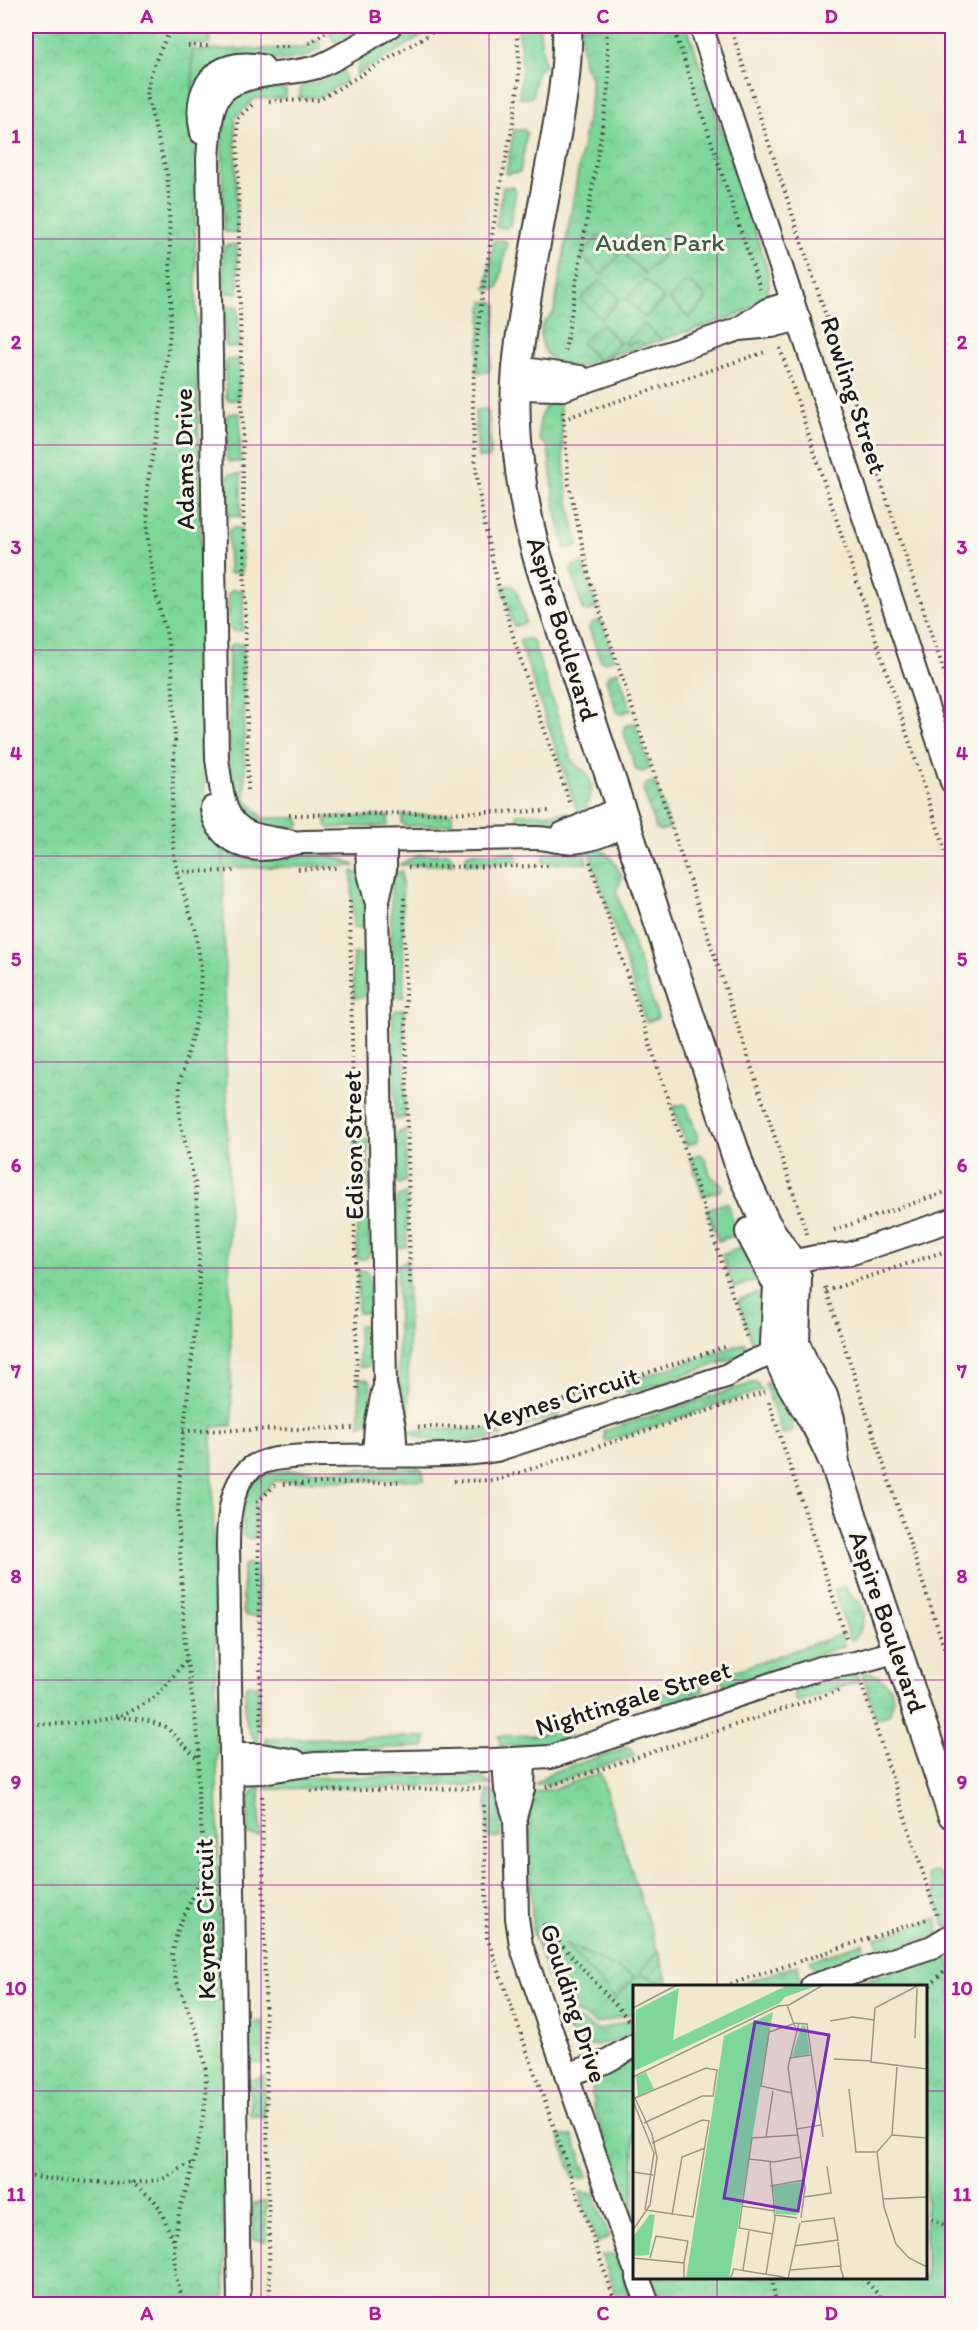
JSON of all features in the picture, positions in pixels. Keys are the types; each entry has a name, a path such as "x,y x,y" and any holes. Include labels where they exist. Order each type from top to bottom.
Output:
{"street":[{"name":"Adams Drive","path":"390,26 320,66 292,73 258,65 242,65 218,71 206,81 199,106 208,158 217,759 224,804 229,817 238,827 253,834 292,842 546,838 565,842 583,841 602,837 622,816"},
{"name":"Aspire Boulevard","path":"552,26 565,66"},
{"name":"Aspire Boulevard","path":"567,26 560,114 523,321 517,378 519,452 534,542 744,1183 766,1224 804,1273 794,1334 785,1356 824,1396 830,1419 835,1464 952,1814"},
{"name":"Rowling Street","path":"701,26 952,782"},
{"path":"739,329 767,310 796,310"},
{"path":"517,378 563,381 591,378 739,329 772,326 796,310"},
{"name":"Edison Street","path":"376,841 368,869 377,904 385,1385 394,1427 385,1454"},
{"path":"804,1273 849,1254 952,1220"},
{"name":"Keynes Circuit","path":"239,2304 228,1533 221,1508 220,1494 223,1481 234,1462 254,1452 264,1450 276,1450 301,1456 496,1450 726,1376 759,1373 785,1356"},
{"name":"Nightingale Street","path":"232,1764 514,1760 561,1754 820,1668 851,1650 895,1643"},
{"name":"Nightingale Street","path":"820,1668 855,1664 895,1643"},
{"name":"Goulding Drive","path":"514,1760 506,1789 515,1818 517,1918 521,1945 633,2263"},
{"path":"815,1985 942,1946 952,1935"},
{"path":"564,2068 605,2062 631,2047"},
{"path":"639,2279 648,2304"}],"path":[{"path":"173,26 155,59 147,96 167,174 170,196 171,287 168,357 149,471 147,498 150,563 167,636 172,669 175,740 171,816 174,854 177,872 195,929 201,967 200,1006 180,1082 179,1105 180,1121 195,1183 200,1266 197,1324 183,1431 178,1494 187,1660 196,1717 199,1760 198,1794 204,1841 204,1865 195,1894 178,1929 172,1955 175,1977 200,2040 206,2071 204,2111 194,2163 180,2208 174,2240 175,2274 184,2304"},
{"path":"248,798 237,119 255,101 319,100 443,26"},
{"path":"606,26 609,77 607,99 572,300 563,381 563,419 569,484 578,531 591,581 804,1273 952,1671"},
{"path":"673,26 767,310"},
{"path":"730,26 952,696"},
{"path":"563,419 780,347 952,871"},
{"path":"285,815 573,811"},
{"path":"404,891 410,1299"},
{"path":"350,900 357,1395"},
{"path":"828,1232 952,1190"},
{"path":"804,1273 952,1249"},
{"path":"765,1392 851,1650"},
{"path":"449,1481 497,1480 553,1462"},
{"path":"270,2304 258,1502 276,1484 405,1482"},
{"path":"26,1724 77,1723 118,1716 138,1708 155,1697 187,1660"},
{"path":"728,1985 939,1915 861,1684 851,1687"},
{"path":"541,1788 841,1690"},
{"path":"118,1716 146,1720 166,1727 199,1760"},
{"path":"309,1791 484,1788"},
{"path":"517,1896 628,2019 633,2016"},
{"path":"927,1989 952,1961"},
{"path":"26,2176 130,2182 161,2179 194,2163"},
{"path":"130,2182 153,2199 174,2240"},
{"path":"927,2216 952,2229"},
{"path":"772,2279 776,2304"},
{"path":"865,2279 887,2304"}],"green space":[{"path":"26,26 211,26 211,44 192,44 192,50 205,809 209,830 223,848 232,1426 212,1427 225,2304 26,2304"},
{"path":"342,26 364,26 335,43 329,33"},
{"path":"416,26 439,26 356,75 359,60"},
{"path":"518,26 539,26 544,65 536,74 533,96 529,98 519,98 522,67"},
{"name":"Auden Park","path":"580,26 687,26 767,268 769,285 764,299 739,315 576,367 560,365 552,360 542,345 541,333 544,323 554,312 591,96 591,77 584,65"},
{"path":"318,40 320,50 307,56 286,60 242,60 193,101 192,50 304,48"},
{"path":"344,70 345,82 319,97 299,98 301,86 321,81"},
{"path":"283,88 286,91 286,98 254,99 235,118 237,232 226,232 223,228 222,117 231,100 245,91"},
{"path":"514,130 524,130 527,133 520,172 506,174"},
{"path":"503,187 513,187 516,190 510,225 506,228 496,227"},
{"path":"600,235 620,255 601,275 583,257 583,252"},
{"path":"642,238 644,240 646,238 662,253 662,257 645,274 625,255"},
{"path":"494,240 503,240 507,243 499,286 496,289 486,289"},
{"path":"226,245 237,245 238,293 227,293 224,290 223,248"},
{"path":"645,279 664,299 645,318 626,299"},
{"path":"600,280 620,299 601,319 581,299"},
{"path":"687,281 706,297 706,301 689,318 669,299"},
{"path":"483,302 494,302 497,305 490,369 488,372 476,372"},
{"path":"227,306 238,306 239,347 227,347 225,344 224,309"},
{"path":"601,324 620,343 603,360 599,361 581,343"},
{"path":"644,324 662,340 646,345 640,341 627,345 625,343"},
{"path":"239,359 239,400 228,400 225,363 228,360"},
{"path":"559,397 566,488 578,546 565,549 556,513 548,447 539,439 539,426 544,409"},
{"path":"486,409 489,413 491,455 489,458 478,458 475,410"},
{"path":"240,413 240,462 230,462 227,459 226,417 229,414"},
{"path":"230,474 241,474 241,517 227,515 227,478"},
{"path":"231,528 241,528 242,573 229,573 228,533"},
{"path":"582,563 597,608 588,611 583,610 571,570 573,566"},
{"path":"502,586 512,586 516,589 526,623 514,626"},
{"path":"232,590 243,590 243,631 232,631 229,628 228,594"},
{"path":"601,620 614,659 604,662 600,660 589,628 592,623"},
{"path":"519,640 533,641 572,760 590,779 590,797 586,808 579,816"},
{"path":"233,644 243,644 245,799 264,818 299,818 300,826 297,828 264,828 249,823 238,812 234,801 229,733 229,647"},
{"path":"618,671 631,710 621,714 617,712 606,679 608,675"},
{"path":"635,723 650,769 641,772 636,770 623,731 625,726"},
{"path":"655,781 670,828 660,831 656,829 643,789 646,784"},
{"path":"570,813 570,822 520,825 517,822 517,814"},
{"path":"452,814 450,825 405,826 402,823 402,815"},
{"path":"389,816 387,826 329,828 326,825 326,817"},
{"path":"590,847 607,854 620,873 622,879 616,890 617,894 658,1018 646,1022 589,852"},
{"path":"223,848 256,856 328,855 343,859 355,866 223,868"},
{"path":"580,849 584,852 587,863 543,863 546,853"},
{"path":"469,853 514,853 517,856 517,863 466,864 466,857"},
{"path":"449,854 453,865 399,865 418,855"},
{"path":"352,871 360,874 363,889 364,926 361,928 353,928"},
{"path":"402,871 404,997 396,997 392,994 391,888 393,873"},
{"path":"353,954 361,954 364,957 365,996 354,998"},
{"path":"396,1010 404,1010 405,1117 398,1120 395,1118 393,1014"},
{"path":"683,1104 687,1106 698,1138 696,1142 686,1145 673,1107"},
{"path":"406,1130 406,1181 399,1184 396,1181 395,1137"},
{"path":"355,1138 364,1138 368,1142 368,1186 365,1189 356,1188"},
{"path":"700,1154 704,1157 711,1176 723,1186 721,1191 703,1196 690,1157"},
{"path":"406,1194 407,1246 400,1248 396,1246 396,1202 398,1197"},
{"path":"725,1203 729,1205 736,1233 718,1241 707,1209"},
{"path":"357,1215 365,1215 369,1219 369,1255 366,1259 357,1259"},
{"path":"740,1248 744,1250 759,1279 734,1288 722,1255"},
{"path":"407,1259 409,1424 402,1421 399,1405 397,1266"},
{"path":"358,1271 366,1271 369,1274 370,1310 366,1313 358,1313"},
{"path":"762,1292 766,1294 762,1330 754,1348 738,1300"},
{"path":"358,1325 367,1325 370,1329 371,1363 367,1367 359,1367"},
{"path":"745,1343 747,1353 739,1357 629,1393 625,1391 622,1384"},
{"path":"359,1379 367,1379 371,1383 371,1408 368,1422 360,1425"},
{"path":"756,1382 762,1390 605,1442 604,1431"},
{"path":"766,1382 779,1387 795,1411 791,1419 793,1427 790,1432 782,1434 765,1385"},
{"path":"559,1405 560,1416 519,1428 515,1427 513,1420"},
{"path":"501,1424 503,1431 501,1436 453,1442 427,1439 408,1430 486,1429"},
{"path":"419,1468 423,1472 424,1480 275,1481 256,1500 256,1538 246,1538 243,1535 246,1494 257,1479 266,1474 278,1471"},
{"path":"246,1564 256,1564 258,1616 247,1616 243,1613 243,1568"},
{"path":"847,1588 861,1604 864,1611 862,1625 852,1640 849,1638 834,1590"},
{"path":"842,1634 844,1646 725,1686 719,1676"},
{"path":"862,1671 878,1676 887,1684 893,1700 889,1715 876,1719"},
{"path":"852,1673 857,1675 859,1681 796,1703 794,1691"},
{"path":"702,1681 703,1692 665,1705 660,1695"},
{"path":"248,1685 259,1685 258,1743 247,1725 245,1688"},
{"path":"569,1725 570,1736 544,1745 501,1746 498,1736 539,1735"},
{"path":"427,1737 424,1747 290,1750 268,1748 265,1739"},
{"path":"629,1747 635,1756 550,1784 535,1784 550,1773"},
{"path":"600,1773 669,1985 633,1985 633,2013 597,2024 569,2009 559,2010 532,1929 530,1793 553,1789"},
{"path":"469,1775 483,1779 492,1785 266,1789 268,1780 286,1778"},
{"path":"259,1785 260,1837 247,1835 248,1798"},
{"path":"487,1790 498,1794 501,1808 501,1837 487,1838"},
{"path":"937,1871 952,1884 952,1923 948,1928 945,1926 928,1874"},
{"path":"937,1918 939,1934 882,1952 875,1939"},
{"path":"564,1943 636,1977 615,1999"},
{"path":"863,1943 865,1958 817,1974 810,1961"},
{"path":"658,1951 669,1985 667,1985 639,1973"},
{"path":"944,1955 949,1958 952,1969 952,2304 663,2304 654,2279 927,2279 927,1985 851,1985"},
{"path":"798,1965 800,1980 782,1985 737,1985"},
{"path":"568,2015 598,2030 633,2019 633,2034 612,2042 593,2045 576,2039 568,2031 562,2019"},
{"path":"263,2021 263,2064 250,2062 249,2024"},
{"path":"633,2057 633,2221 594,2108 592,2096 596,2079 615,2065"},
{"path":"264,2077 264,2118 250,2115 250,2080"},
{"path":"559,2136 573,2136 588,2177 574,2179"},
{"path":"579,2192 594,2194 609,2237 597,2243"},
{"path":"266,2202 266,2241 253,2239 253,2203"},
{"path":"615,2254 631,2299 621,2304 619,2304 602,2256"}]}
